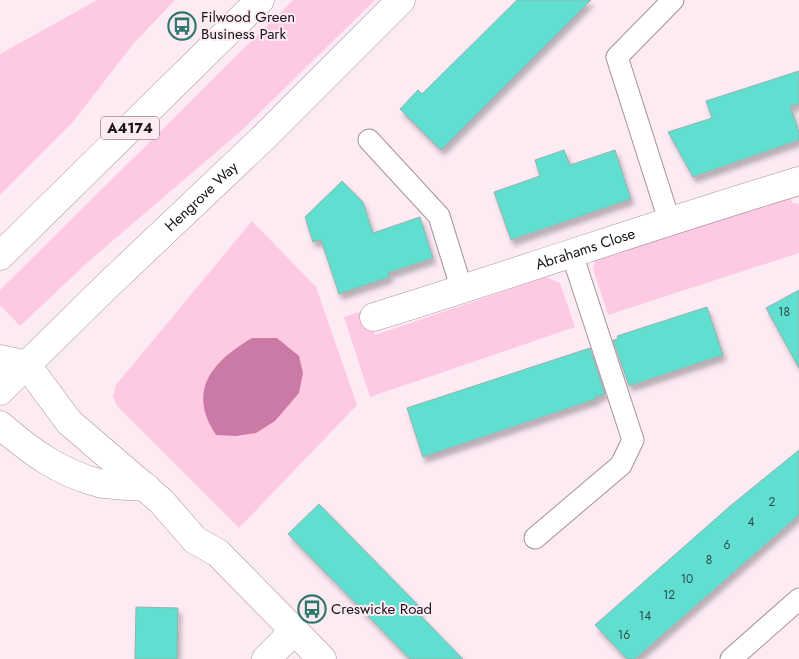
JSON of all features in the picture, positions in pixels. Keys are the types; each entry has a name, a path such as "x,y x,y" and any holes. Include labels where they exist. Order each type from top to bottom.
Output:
{"main road":[{"name":"A4174","path":"0,256 260,0"},
{"name":"Hengrove Way","path":"0,392 108,284 261,140 401,0"},
{"name":"Abrahams Close","path":"374,317 572,254 669,220 799,181"},
{"path":"0,359 27,365 69,422 146,487 195,540 218,554 322,659"},
{"path":"0,425 30,450 52,465 100,483 146,487"},
{"path":"266,659 294,631"}],"lane":[{"path":"669,220 617,57 673,0"},
{"path":"369,140 438,216 462,290"},
{"path":"535,538 621,465 633,440 572,254"},
{"path":"731,659 799,599"}],"shaded area":[{"path":"97,0 175,0 134,43 72,123 0,195 0,54"},
{"path":"293,0 375,0 241,131 88,262 20,326 0,305 0,290"},
{"path":"790,193 792,203 799,204 799,253 608,315 593,269 595,261 602,255"},
{"path":"252,221 316,287 357,405 239,528 117,406 113,396 116,385"},
{"path":"546,277 560,283 575,327 370,397 344,317 366,310 375,335"},
{"path":"252,338 277,338 299,356 303,373 299,393 275,421 256,433 236,436 216,435 207,419 203,404 208,378 226,357"}],"building":[{"path":"517,0 591,0 441,150 400,109 418,90 422,94"},
{"path":"799,71 799,104 790,106 799,132 799,140 693,177 668,132 712,118 706,101"},
{"path":"564,150 570,165 615,150 631,199 511,240 494,192 540,176 535,160"},
{"path":"342,181 363,202 373,233 420,217 433,258 388,273 390,277 339,294 321,240 313,242 305,217"},
{"path":"799,290 799,368 766,308"},
{"path":"707,307 723,355 629,386 613,340 618,339 617,336"},
{"path":"590,348 605,394 596,397 596,399 423,457 407,408"},
{"path":"799,450 799,515 635,659 627,659 595,625 729,507"},
{"path":"319,504 422,609 418,613 463,659 410,659 288,534"},
{"path":"136,607 178,608 177,659 135,659"}],"place":[{"name":"Filwood Green Business Park","path":"182,26"},
{"name":"Creswicke Road","path":"312,609"}]}
